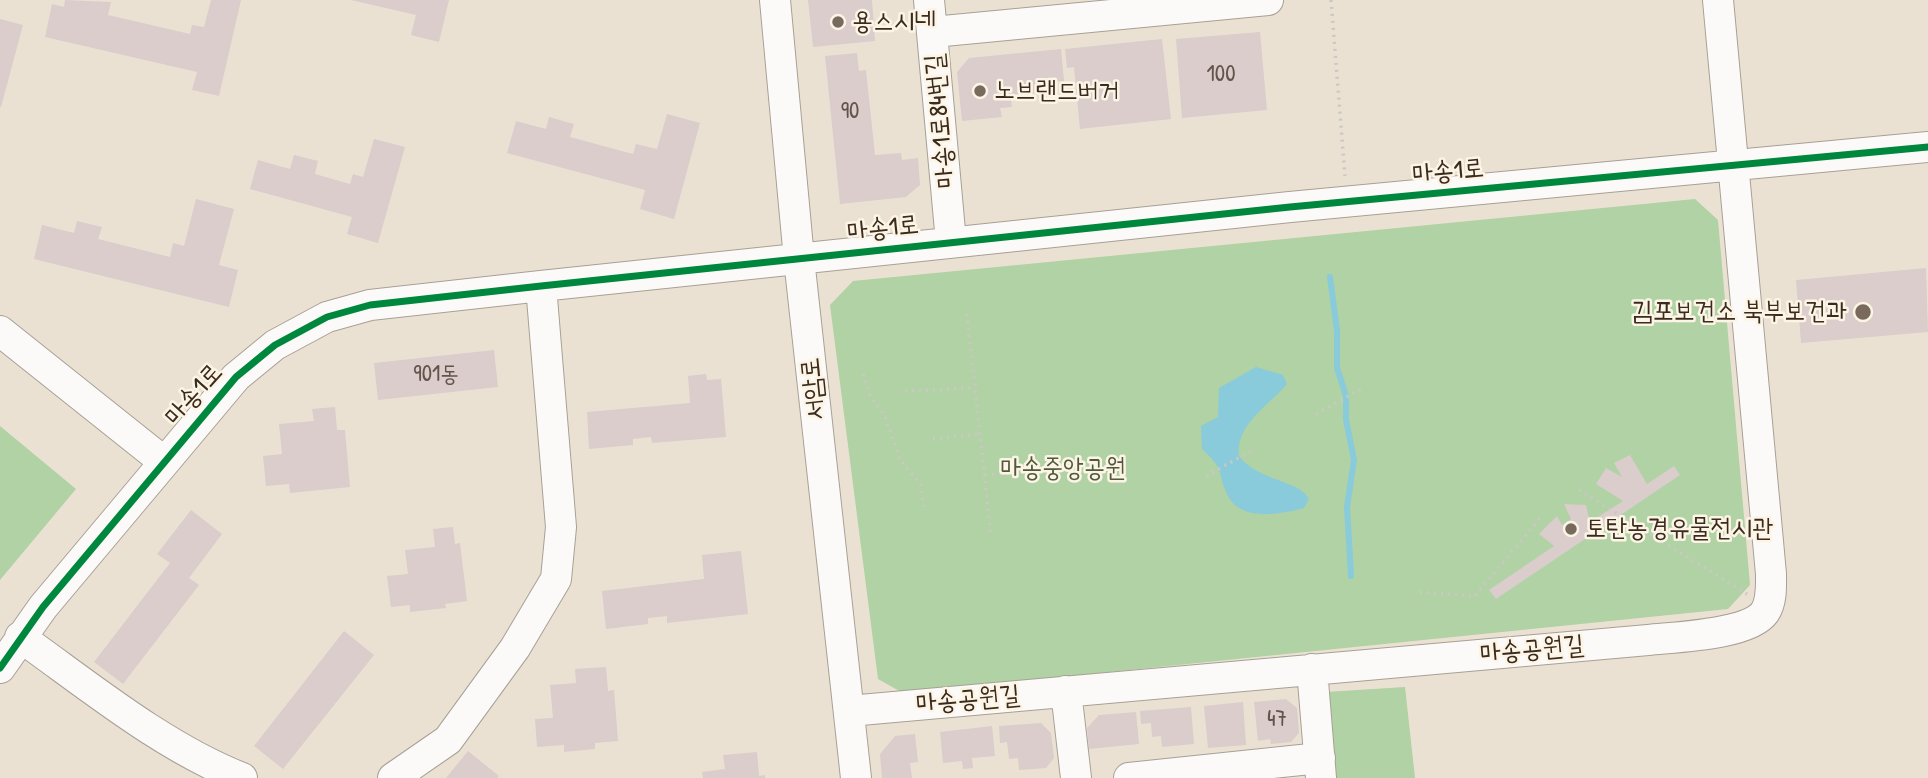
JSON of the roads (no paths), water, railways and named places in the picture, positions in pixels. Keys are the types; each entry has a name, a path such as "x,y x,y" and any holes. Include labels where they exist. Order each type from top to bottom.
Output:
{"street":[{"name":"서암로","path":"775,0 799,259 856,778"},
{"name":"마송1로84번길","path":"929,0 951,242"},
{"path":"933,32 1268,0"},
{"path":"1718,0 1734,167"},
{"name":"마송1로","path":"0,668 20,637 163,461 236,377 275,345 327,317 370,305 951,242 1928,147"},
{"name":"마송공원길","path":"849,710 1706,633 1753,622 1763,614 1770,601 1771,574 1734,167"},
{"path":"393,778 448,740 515,648 556,579 561,527 541,286"},
{"path":"0,331 163,461"},
{"path":"20,637 131,716 222,770 242,778"},
{"path":"1129,778 1320,768 1312,669"},
{"path":"1066,691 1076,778"}],"water":[{"path":"1256,367 1283,375 1287,384 1247,425 1239,445 1239,456 1256,471 1304,493 1309,499 1304,508 1274,514 1242,510 1228,496 1218,467 1202,449 1201,426 1218,417 1219,388"}],"waterway":[{"path":"1330,277 1337,330 1337,368 1346,396 1346,420 1354,460 1347,507 1351,576"}],"place":[{"name":"용스시네","path":"838,22"},
{"name":"노브랜드버거","path":"980,91"},
{"name":"김포보건소 북부보건과","path":"1863,312"},
{"name":"토탄농경유물전시관","path":"1571,529"}],"park label":[{"name":"마송중앙공원","path":"1063,469"}]}
